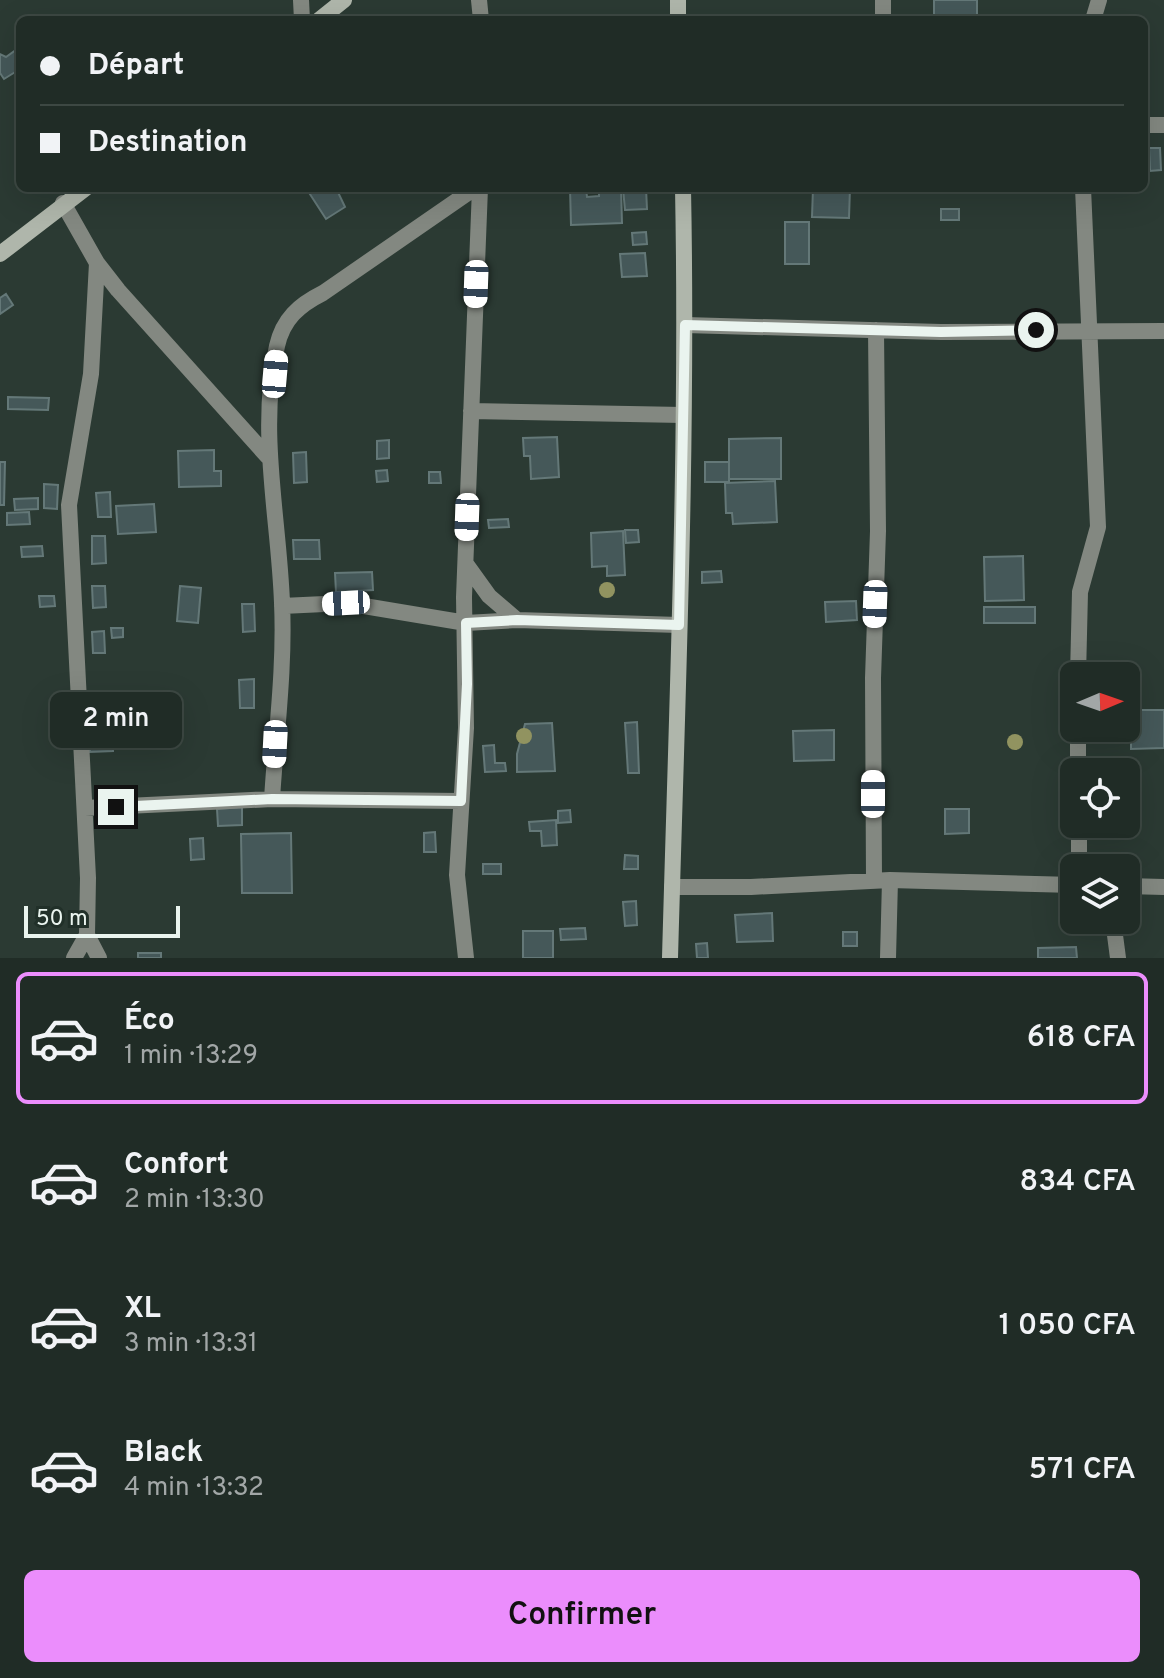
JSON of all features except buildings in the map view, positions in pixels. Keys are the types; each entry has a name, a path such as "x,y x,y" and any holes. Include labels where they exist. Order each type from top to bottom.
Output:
{"street":[{"path":"324,16 344,0"},
{"path":"0,254 80,192"},
{"path":"272,799 282,606 268,457 277,347 286,322 302,304 472,192"},
{"path":"466,958 457,875 467,684 466,564 478,192"},
{"path":"670,958 678,768 685,325 683,192"},
{"path":"1078,662 1080,592 1098,527 1083,192"},
{"path":"63,203 97,263 165,345 268,457"},
{"path":"97,263 91,374 69,505 85,808 87,935 99,958"},
{"path":"685,325 876,330 1164,331"},
{"path":"876,330 878,531 873,678 888,958"},
{"path":"471,411 683,415"},
{"path":"466,564 489,596 517,620"},
{"path":"282,606 346,603 466,623 517,620 679,625"},
{"path":"85,808 272,799 461,801"},
{"path":"672,887 751,887 882,880 1060,885"},
{"path":"1140,886 1164,887"},
{"path":"1115,934 1118,958"},
{"path":"74,958 87,935"}],"route":[{"path":"116,807 272,799 461,801 466,728 466,623 517,620 679,625 685,325 941,332 1036,330"}]}
